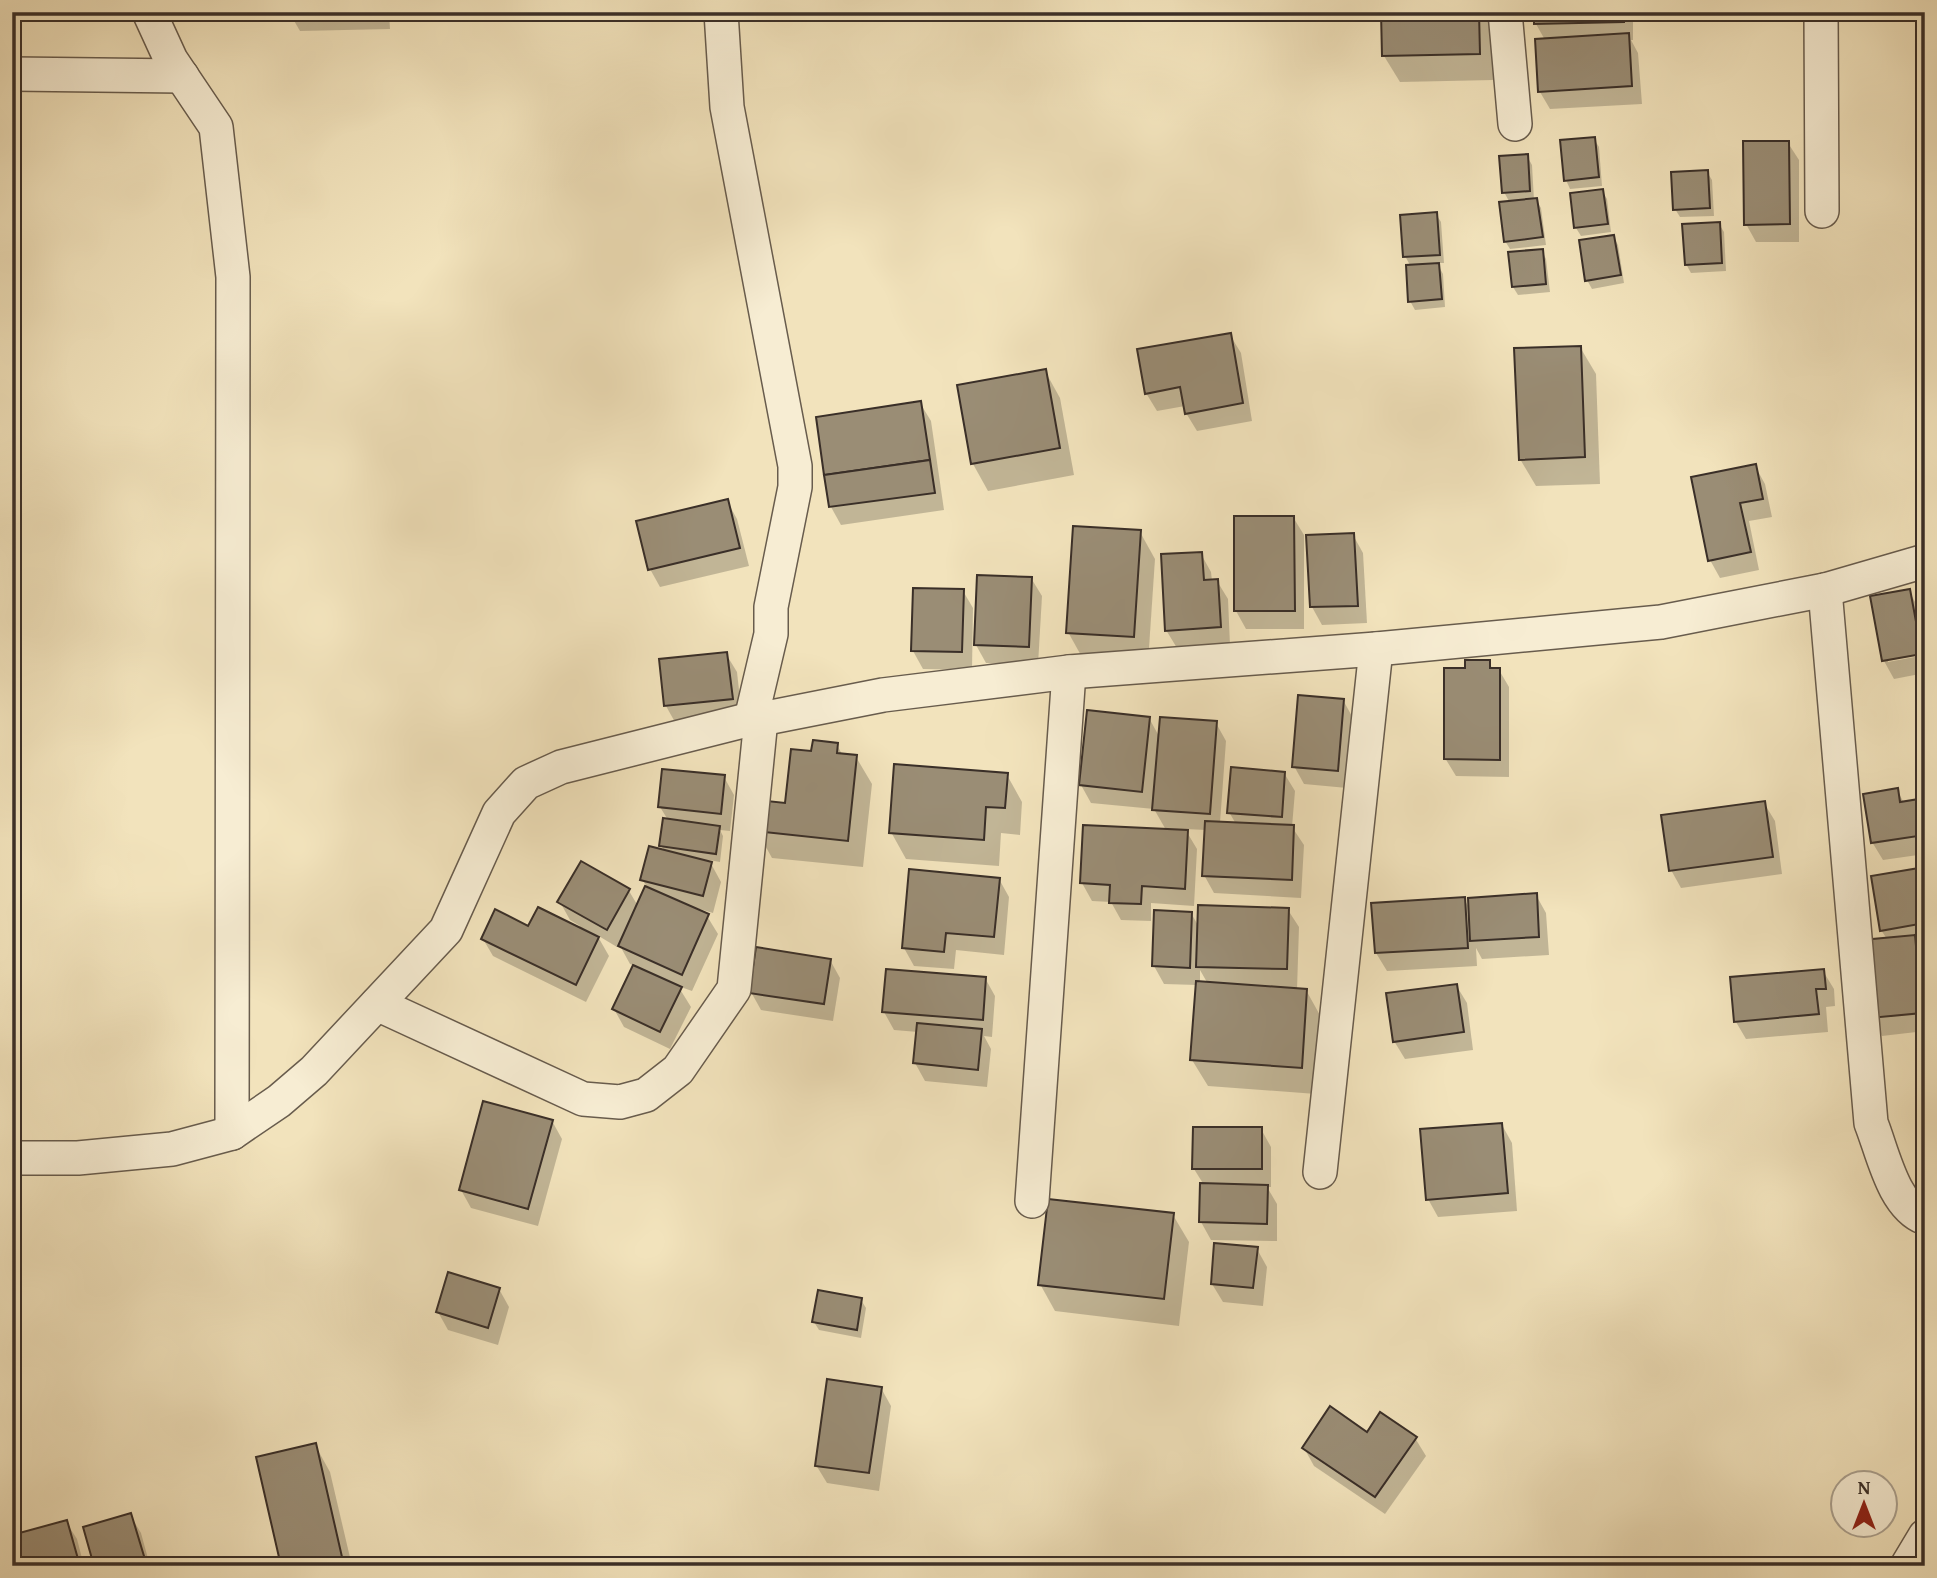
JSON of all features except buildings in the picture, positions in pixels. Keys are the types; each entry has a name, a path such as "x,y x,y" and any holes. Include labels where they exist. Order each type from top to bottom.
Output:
{"street":[{"path":"149,12 171,60 216,127 233,277 232,1133"},
{"path":"377,1003 583,1098 620,1102 646,1095 678,1070 734,989 756,719 771,634 771,607 794,487 795,466 727,107 721,12"},
{"path":"1505,12 1515,124"},
{"path":"1821,12 1822,211"},
{"path":"12,74 182,76"},
{"path":"12,1158 78,1158 172,1149 232,1133 279,1101 314,1071 446,930 499,813 527,783 561,767 756,719 883,695 1069,672 1376,649 1661,622 1825,590 1925,561"},
{"path":"1825,590 1871,1123 1903,1203 1913,1213 1925,1217"},
{"path":"1320,1172 1376,649"},
{"path":"1032,1201 1069,672"},
{"path":"1907,1566 1925,1536"}]}
